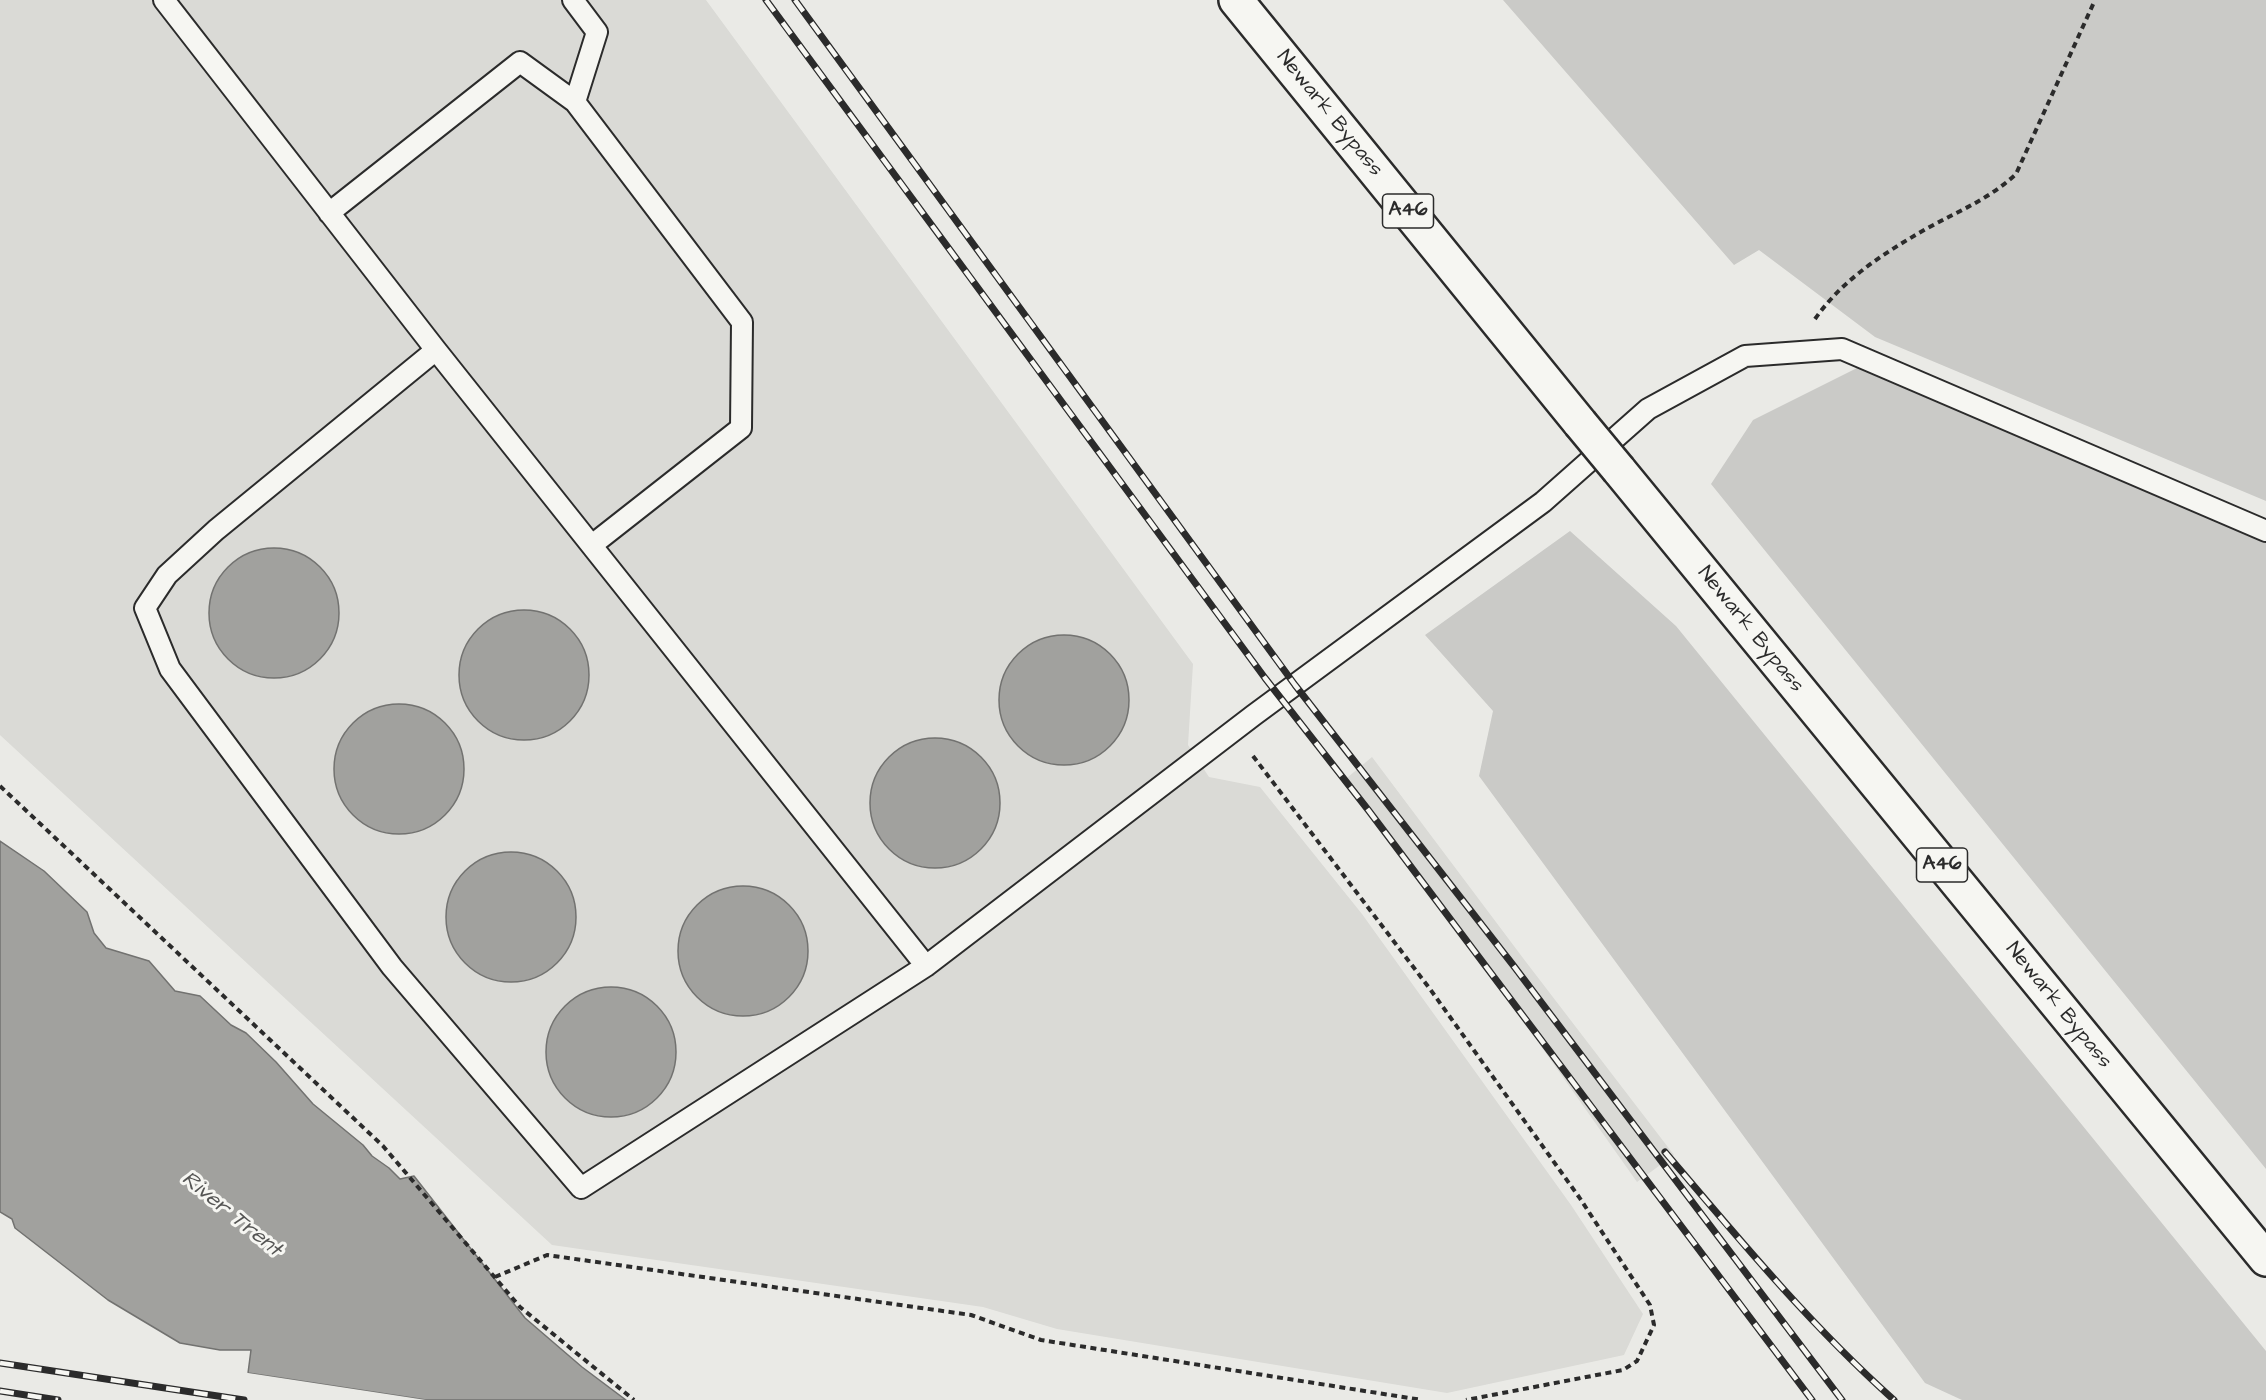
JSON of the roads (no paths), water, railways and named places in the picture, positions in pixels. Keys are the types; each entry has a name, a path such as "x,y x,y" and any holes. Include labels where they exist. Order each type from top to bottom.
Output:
{"highway":[{"name":"Newark Bypass","path":"1236,0 2266,1259"}],"lane":[{"path":"164,0 436,350 926,966"},
{"path":"573,0 597,32 575,102"},
{"path":"330,213 520,62 575,102 742,322 741,428 592,545"},
{"path":"436,350 216,530 167,575 145,608 170,669 392,967 581,1188 926,966 1279,697 1543,502 1648,409 1745,356 1842,349 2266,531"}],"water":[{"path":"274,548 299,553 320,567 334,588 339,613 334,638 320,659 299,673 274,678 249,673 228,659 214,638 209,613 214,588 228,567 249,553"},
{"path":"524,610 549,615 570,629 584,650 589,675 584,700 570,721 549,735 524,740 499,735 478,721 464,700 459,675 464,650 478,629 499,615"},
{"path":"1064,635 1089,640 1110,654 1124,675 1129,700 1124,725 1110,746 1089,760 1064,765 1039,760 1018,746 1004,725 999,700 1004,675 1018,654 1039,640"},
{"path":"399,704 424,709 445,723 459,744 464,769 459,794 445,815 424,829 399,834 374,829 353,815 339,794 334,769 339,744 353,723 374,709"},
{"path":"935,738 960,743 981,757 995,778 1000,803 995,828 981,849 960,863 935,868 910,863 889,849 875,828 870,803 875,778 889,757 910,743"},
{"name":"River Trent","path":"0,841 44,871 87,912 94,933 106,948 149,961 175,991 200,996 231,1025 246,1033 276,1062 313,1104 363,1145 372,1156 400,1179 414,1176 525,1318 582,1367 626,1400 426,1400 248,1373 251,1350 220,1350 180,1343 108,1300 15,1228 12,1219 0,1212"},
{"path":"511,852 536,857 557,871 571,892 576,917 571,942 557,963 536,977 511,982 486,977 465,963 451,942 446,917 451,892 465,871 486,857"},
{"path":"743,886 768,891 789,905 803,926 808,951 803,976 789,997 768,1011 743,1016 718,1011 697,997 683,976 678,951 683,926 697,905 718,891"},
{"path":"611,987 636,992 657,1006 671,1027 676,1052 671,1077 657,1098 636,1112 611,1117 586,1112 565,1098 551,1077 546,1052 551,1027 565,1006 586,992"}],"railway":[{"path":"766,0 1265,678 1369,811 1812,1400"},
{"path":"795,0 1295,685 1513,965 1842,1400"},
{"path":"1665,1152 1804,1311 1894,1400"},
{"path":"0,1363 244,1400"},
{"path":"0,1391 58,1400"}]}
